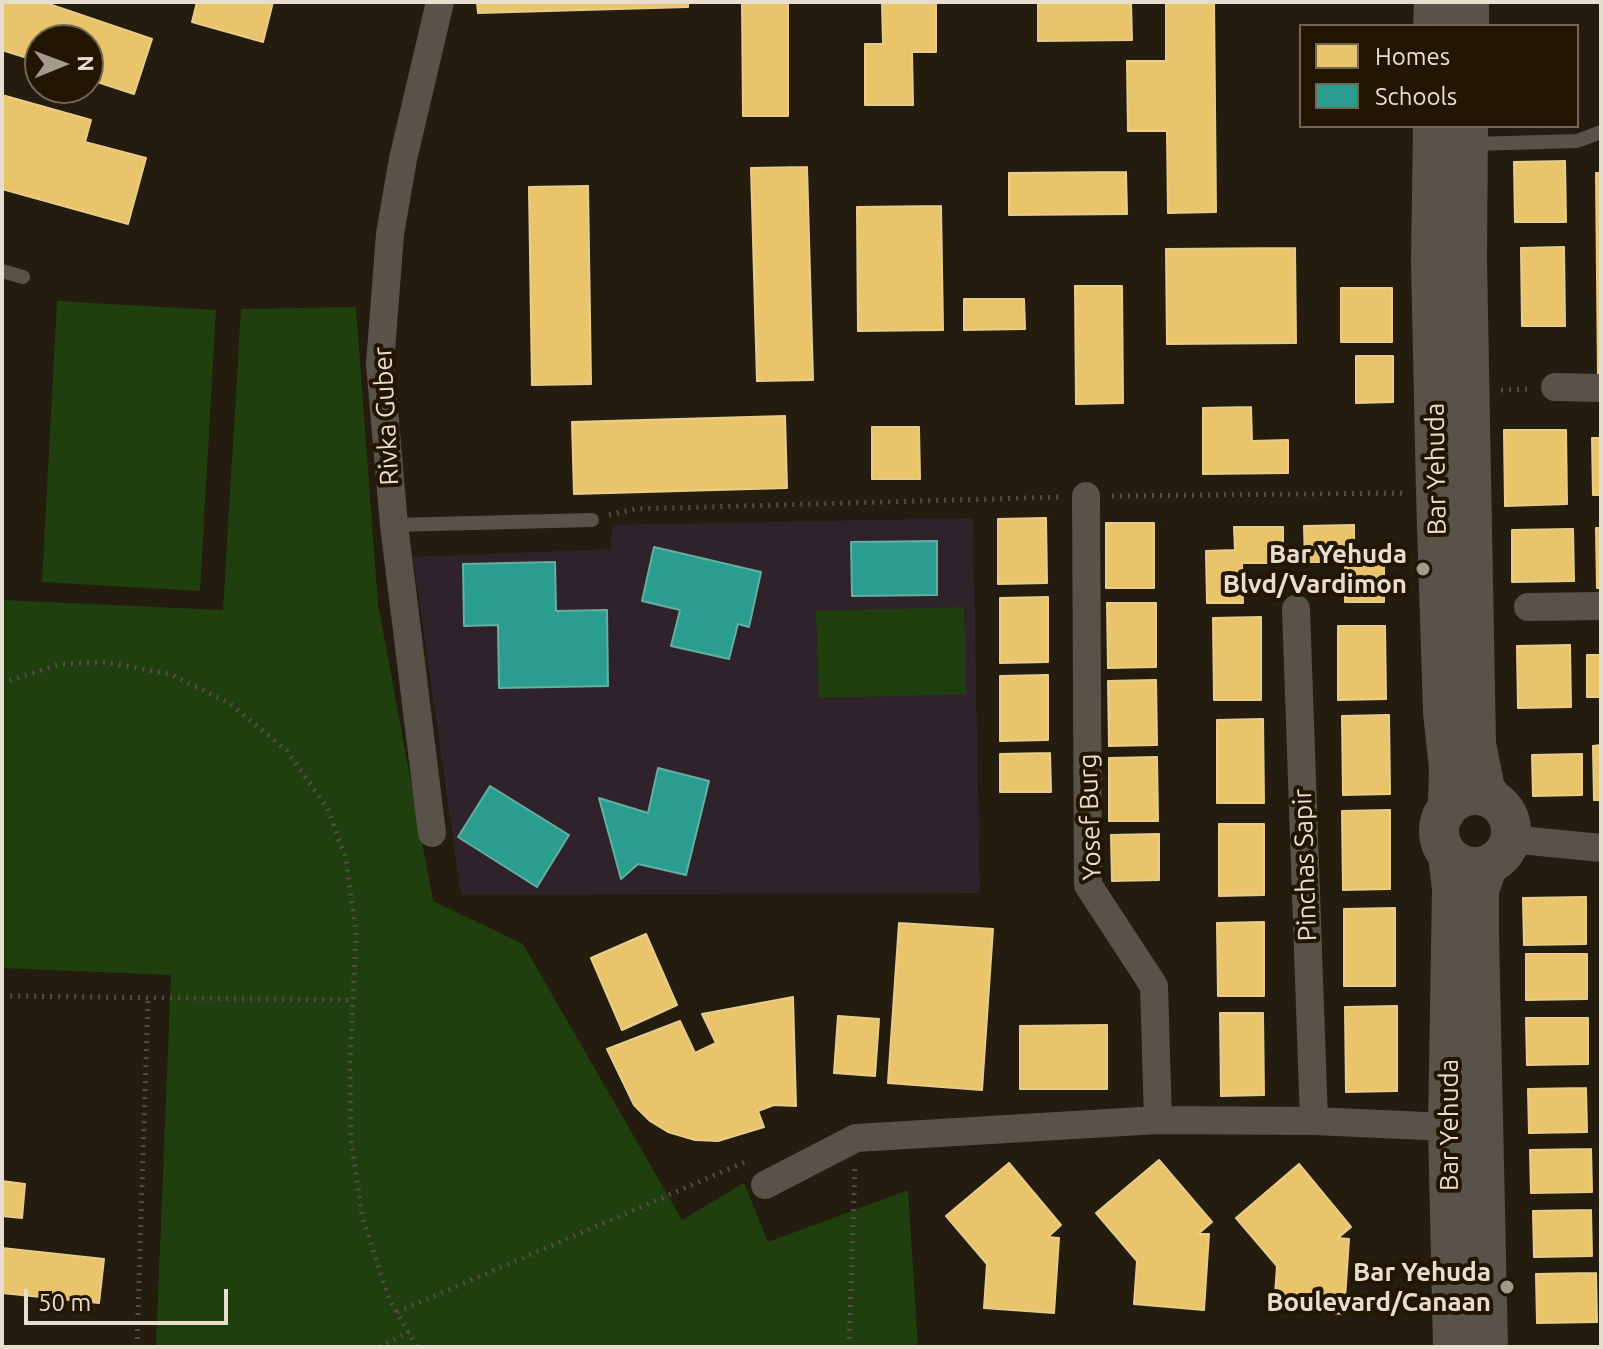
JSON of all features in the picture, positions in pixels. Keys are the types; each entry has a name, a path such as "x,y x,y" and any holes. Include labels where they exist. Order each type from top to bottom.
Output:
{"street":[{"name":"Rivka Guber","path":"432,833 394,525 380,364 390,234 403,159 440,2"},
{"path":"1433,24 1434,2"},
{"path":"1469,2 1469,24"},
{"name":"Bar Yehuda","path":"1450,133 1469,392 1476,744 1485,789 1493,800"},
{"name":"Bar Yehuda","path":"1446,811 1449,768 1443,712 1431,261 1450,133"},
{"path":"1555,387 1601,388"},
{"name":"Yosef Burg","path":"1086,496 1088,885 1154,986 1158,1120"},
{"path":"1528,607 1601,606"},
{"name":"Pinchas Sapir","path":"1296,609 1314,1121"},
{"path":"1499,852 1507,817 1493,800 1483,796 1462,798 1446,811 1439,833 1448,855 1467,866 1499,852 1601,848"},
{"name":"Bar Yehuda","path":"1488,1347 1479,890 1499,852"},
{"name":"Bar Yehuda","path":"1448,855 1452,889 1448,1127 1453,1347"},
{"path":"765,1185 856,1138 1158,1120 1314,1121 1448,1127"}],"lane":[{"path":"1450,133 1577,141 1601,132"},
{"path":"2,271 23,277"},
{"path":"394,525 592,520"}],"path":[{"path":"1469,392 1555,387"},
{"path":"592,520 635,509 1086,496 1436,493"},
{"path":"2,683 60,664 104,662 170,674 229,703 287,751 327,807 346,859 356,934 350,1064 351,1139 362,1216 389,1299 417,1347"},
{"path":"2,996 354,1000"},
{"path":"137,1347 148,998"},
{"path":"849,1347 856,1138"},
{"path":"397,1312 750,1160 765,1185"},
{"path":"379,1347 409,1332"}],"shaded area":[{"path":"973,518 980,893 461,895 413,557 611,549 612,525"}],"green space":[{"path":"57,301 216,310 200,591 42,582"},
{"path":"356,307 378,604 433,901 523,944 682,1220 744,1183 768,1242 908,1190 918,1347 156,1347 171,975 2,968 2,600 223,610 241,309"},
{"path":"964,607 966,694 819,698 816,611"}],"building: Homes":[{"path":"2,2 43,2 152,39 134,94 104,84 104,24 24,24 24,57 2,50"},
{"path":"197,2 273,2 263,42 192,22"},
{"path":"477,2 688,2 688,7 478,13"},
{"path":"742,2 788,2 788,116 743,116"},
{"path":"882,2 936,2 936,52 912,52 913,105 865,105 865,44 883,44"},
{"path":"1038,2 1131,2 1132,40 1038,41"},
{"path":"1166,2 1214,2 1216,212 1168,213 1167,131 1128,131 1127,61 1166,61"},
{"path":"2,95 24,101 24,104 91,120 85,142 146,158 128,224 2,189"},
{"path":"1565,161 1566,222 1515,222 1514,162"},
{"path":"807,167 813,380 757,381 751,168"},
{"path":"1126,172 1127,214 1009,215 1009,173"},
{"path":"1596,173 1601,173 1601,375 1598,375"},
{"path":"588,186 591,384 532,385 529,187"},
{"path":"941,206 943,330 858,331 857,207"},
{"path":"1564,247 1565,326 1522,326 1521,248"},
{"path":"1295,248 1296,343 1167,344 1166,249"},
{"path":"1075,286 1122,286 1123,403 1076,404"},
{"path":"1341,288 1392,288 1392,342 1341,342"},
{"path":"964,299 1024,299 1025,329 964,330"},
{"path":"1356,356 1393,356 1393,402 1356,403"},
{"path":"1251,407 1252,441 1288,440 1288,473 1203,474 1203,408"},
{"path":"785,416 787,488 574,494 572,422"},
{"path":"872,427 919,427 920,479 872,479"},
{"path":"1504,430 1566,430 1567,504 1505,506"},
{"path":"1592,438 1601,438 1601,495 1593,495"},
{"path":"1046,518 1047,583 998,584 998,519"},
{"path":"1106,523 1154,523 1154,588 1106,588"},
{"path":"1354,525 1354,550 1384,550 1384,602 1345,602 1345,562 1305,562 1304,526"},
{"path":"1234,527 1283,527 1283,563 1242,563 1243,603 1207,603 1206,551 1235,550"},
{"path":"1596,528 1601,528 1601,588 1597,588"},
{"path":"1573,529 1574,581 1512,582 1512,530"},
{"path":"1048,597 1048,662 1000,663 1000,598"},
{"path":"1107,603 1156,603 1156,667 1108,668"},
{"path":"1261,617 1261,700 1214,700 1213,618"},
{"path":"1338,626 1385,626 1386,699 1338,700"},
{"path":"1570,645 1571,707 1518,708 1517,646"},
{"path":"1587,655 1601,655 1601,697 1587,697"},
{"path":"1048,675 1048,740 1000,741 1000,676"},
{"path":"1156,680 1157,745 1109,746 1108,681"},
{"path":"1389,715 1390,794 1343,795 1342,716"},
{"path":"1263,719 1264,803 1217,803 1217,720"},
{"path":"1601,745 1601,800 1594,800 1593,746"},
{"path":"1050,753 1051,792 1000,792 1000,754"},
{"path":"1582,754 1582,795 1533,796 1532,755"},
{"path":"1157,757 1158,821 1109,821 1109,758"},
{"path":"1390,810 1390,889 1343,890 1342,811"},
{"path":"1219,824 1264,824 1264,895 1219,896"},
{"path":"1159,834 1159,880 1112,881 1111,835"},
{"path":"1586,897 1586,944 1524,945 1523,898"},
{"path":"1395,908 1395,986 1344,986 1344,909"},
{"path":"1264,922 1264,996 1218,996 1217,923"},
{"path":"899,923 993,929 982,1090 888,1083"},
{"path":"646,934 677,1005 622,1030 591,958"},
{"path":"1526,954 1587,954 1587,999 1526,1000"},
{"path":"793,997 796,1106 774,1105 758,1111 764,1127 718,1141 695,1140 668,1132 650,1121 634,1105 607,1049 680,1021 695,1053 716,1043 702,1014"},
{"path":"1397,1006 1397,1091 1346,1092 1345,1007"},
{"path":"1220,1013 1263,1013 1264,1095 1221,1096"},
{"path":"838,1016 879,1019 875,1076 834,1073"},
{"path":"1526,1018 1588,1018 1588,1064 1527,1065"},
{"path":"1107,1025 1107,1089 1020,1089 1020,1026"},
{"path":"1586,1088 1587,1132 1529,1133 1528,1089"},
{"path":"1591,1149 1592,1192 1531,1193 1530,1150"},
{"path":"1159,1160 1212,1222 1198,1234 1209,1234 1204,1310 1134,1304 1137,1261 1096,1213"},
{"path":"1009,1163 1061,1225 1048,1237 1059,1238 1054,1313 984,1308 987,1264 946,1216"},
{"path":"1299,1164 1351,1227 1338,1238 1349,1239 1344,1314 1274,1309 1277,1266 1236,1218"},
{"path":"2,1181 25,1184 22,1218 2,1216"},
{"path":"1591,1210 1592,1256 1534,1257 1533,1211"},
{"path":"2,1248 104,1259 99,1303 2,1293"},
{"path":"1596,1273 1597,1322 1537,1323 1536,1274"}],"building: Schools":[{"path":"937,541 937,595 852,596 851,542"},
{"path":"654,547 761,572 749,627 738,624 729,659 671,646 680,610 642,601"},
{"path":"555,562 556,611 607,610 608,686 499,688 498,625 464,626 463,564"},
{"path":"658,768 709,781 686,875 638,864 621,879 599,798 648,813"},
{"path":"490,786 569,835 537,887 458,837"}],"place":[{"name":"Bar Yehuda Blvd/Vardimon","path":"1423,569"},
{"name":"Bar Yehuda Boulevard/Canaan","path":"1507,1287"}]}
